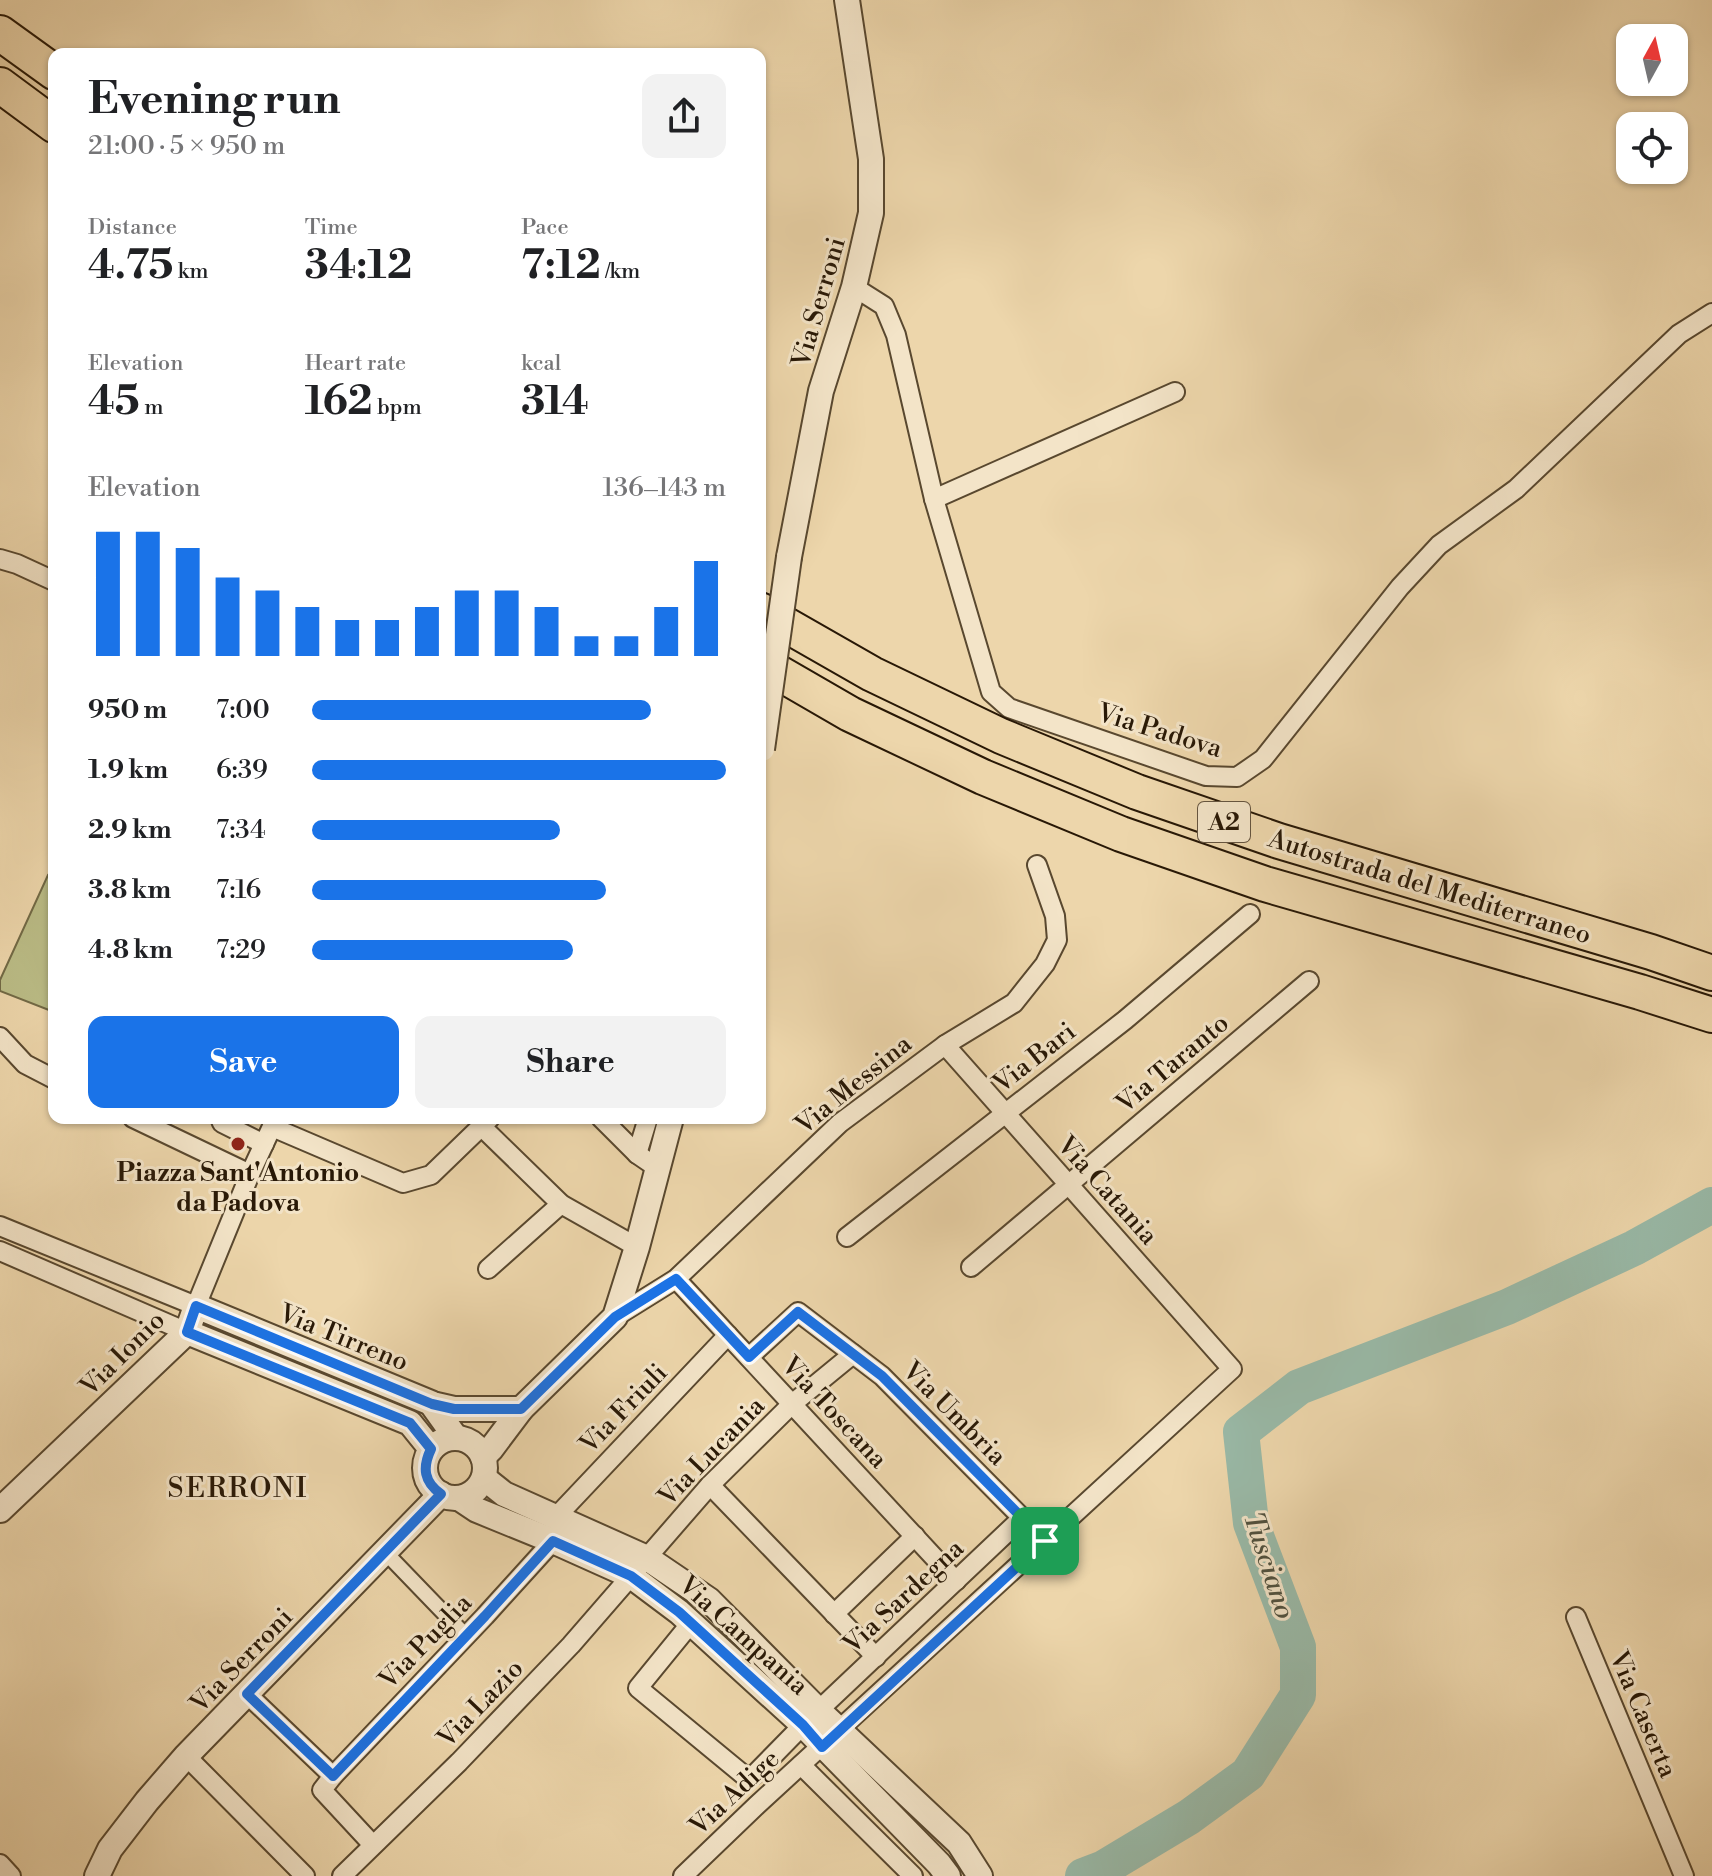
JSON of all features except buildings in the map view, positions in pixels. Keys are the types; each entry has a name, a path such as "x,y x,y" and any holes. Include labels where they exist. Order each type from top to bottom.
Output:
{"highway":[{"path":"0,33 48,68"},
{"path":"0,85 48,121"},
{"name":"Autostrada del Mediterraneo","path":"766,613 872,674 1001,736 1137,792 1279,841 1712,973"},
{"name":"Autostrada del Mediterraneo","path":"766,665 850,714 983,777 1121,834 1265,884 1712,1015"}],"street":[{"name":"Via Serroni","path":"766,720 789,557 821,391 854,287 871,213 871,159 847,0"},
{"name":"Via Padova","path":"854,287 884,306 896,335 934,499 991,692 1009,708 1206,776 1237,777 1263,759 1400,587 1439,545 1516,489 1679,334 1712,313"},
{"path":"934,499 1175,392"},
{"path":"0,559 48,578"},
{"name":"Via Messina","path":"615,1317 676,1279 840,1123 945,1045 1014,1003 1045,964 1057,940 1055,916 1037,865"},
{"name":"Via Bari","path":"847,1237 1125,1020 1250,914"},
{"name":"Via Taranto","path":"971,1267 1309,981"},
{"path":"0,1037 25,1064 48,1076"},
{"name":"Via Catania","path":"945,1045 1232,1369"},
{"path":"146,1124 250,1174"},
{"path":"229,1124 271,1130 403,1183 431,1175 484,1124"},
{"path":"488,1124 561,1204 637,1247"},
{"path":"607,1124 647,1161"},
{"path":"472,1453 505,1414 521,1409 615,1317 637,1247 648,1124"},
{"path":"647,1161 668,1124"},
{"name":"Via Ionio","path":"0,1510 187,1332 250,1174 271,1130"},
{"path":"488,1269 561,1204"},
{"path":"0,1226 196,1306"},
{"path":"0,1251 410,1423 431,1449"},
{"name":"Via Toscana","path":"676,1279 956,1581"},
{"name":"Via Tirreno","path":"196,1306 432,1404 454,1409 521,1409"},
{"name":"Via Umbria","path":"749,1357 798,1312 882,1376 1045,1541"},
{"name":"Via Friuli","path":"555,1529 728,1335"},
{"name":"Via Lucania","path":"639,1567 710,1485 792,1404 853,1354"},
{"name":"Via Adige","path":"683,1876 1232,1369"},
{"path":"432,1404 472,1453 479,1486 472,1493 450,1496 434,1489 427,1481 426,1460 431,1449 443,1440 472,1453"},
{"name":"Via Campania","path":"472,1453 504,1494 555,1529 709,1600 811,1718 822,1747 948,1876"},
{"path":"710,1485 876,1657"},
{"name":"Via Serroni","path":"97,1876 110,1849 186,1756 385,1552 450,1496"},
{"name":"Via Campania","path":"450,1496 477,1510 555,1529"},
{"name":"Via Sardegna","path":"691,1623 638,1688 746,1777 754,1775 1022,1518"},
{"name":"Via Puglia","path":"333,1776 466,1636 555,1529"},
{"path":"834,1614 915,1536"},
{"path":"385,1552 466,1636"},
{"name":"Via Campania","path":"639,1567 691,1623 811,1718 839,1730 959,1843 980,1876"},
{"name":"Via Lazio","path":"342,1876 459,1762 571,1645 639,1567"},
{"name":"Via Caserta","path":"1576,1617 1684,1876"},
{"path":"247,1694 333,1776 322,1790 373,1845"},
{"path":"186,1756 305,1876"},
{"path":"801,1765 913,1876"},
{"path":"0,1864 11,1876"}],"green space":[{"path":"48,875 48,1010 0,991 0,980"}],"waterway":[{"name":"Tusciano","path":"1083,1876 1104,1868 1189,1817 1248,1774 1298,1695 1298,1647 1251,1523 1241,1432 1299,1387 1507,1307 1634,1248 1712,1205"}],"place":[{"name":"Piazza Sant'Antonio da Padova","path":"238,1144"}],"district":[{"name":"SERRONI","path":"238,1487"}],"route":[{"path":"676,1279 749,1357 798,1312 882,1376 1045,1541 822,1747 803,1725 679,1612 621,1570 553,1541 333,1776 247,1694 441,1494 427,1481 426,1460 431,1449 410,1423 187,1332 196,1306 432,1404 454,1409 521,1409 615,1317 676,1279"}]}
